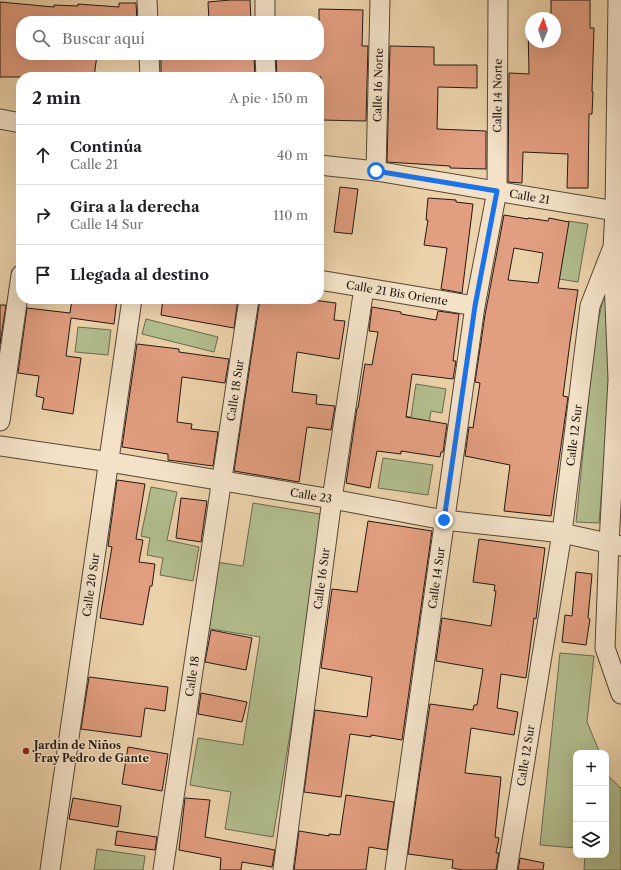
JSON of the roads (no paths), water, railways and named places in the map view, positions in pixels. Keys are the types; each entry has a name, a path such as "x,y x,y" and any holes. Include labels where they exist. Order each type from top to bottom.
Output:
{"street":[{"path":"146,0 148,16"},
{"path":"265,0 265,16"},
{"name":"Calle 16 Norte","path":"376,171 380,0"},
{"name":"Calle 14 Norte","path":"497,191 498,0"},
{"name":"Calle 12 Sur","path":"507,870 562,533 590,306 613,247 618,212 618,0"},
{"path":"149,60 150,72"},
{"path":"266,60 266,72"},
{"path":"0,119 16,121"},
{"name":"Calle 21","path":"324,166 376,171 618,212"},
{"name":"Calle 14 Sur","path":"395,870 475,306 497,191"},
{"path":"613,247 618,379 615,545 605,648 621,694"},
{"name":"Calle 21 Bis Oriente","path":"324,281 475,306"},
{"name":"Calle 16 Sur","path":"283,870 332,499 364,288"},
{"path":"0,421 17,304"},
{"name":"Calle 20 Sur","path":"50,870 110,462 131,304"},
{"name":"Calle 18 Sur","path":"221,482 248,304"},
{"name":"Calle 23","path":"0,446 110,462 221,482 332,499 444,520 562,533 615,545"},
{"name":"Calle 18","path":"163,870 221,482"}],"place":[{"name":"Jardín de Niños Fray Pedro de Gante","path":"26,751"}]}
